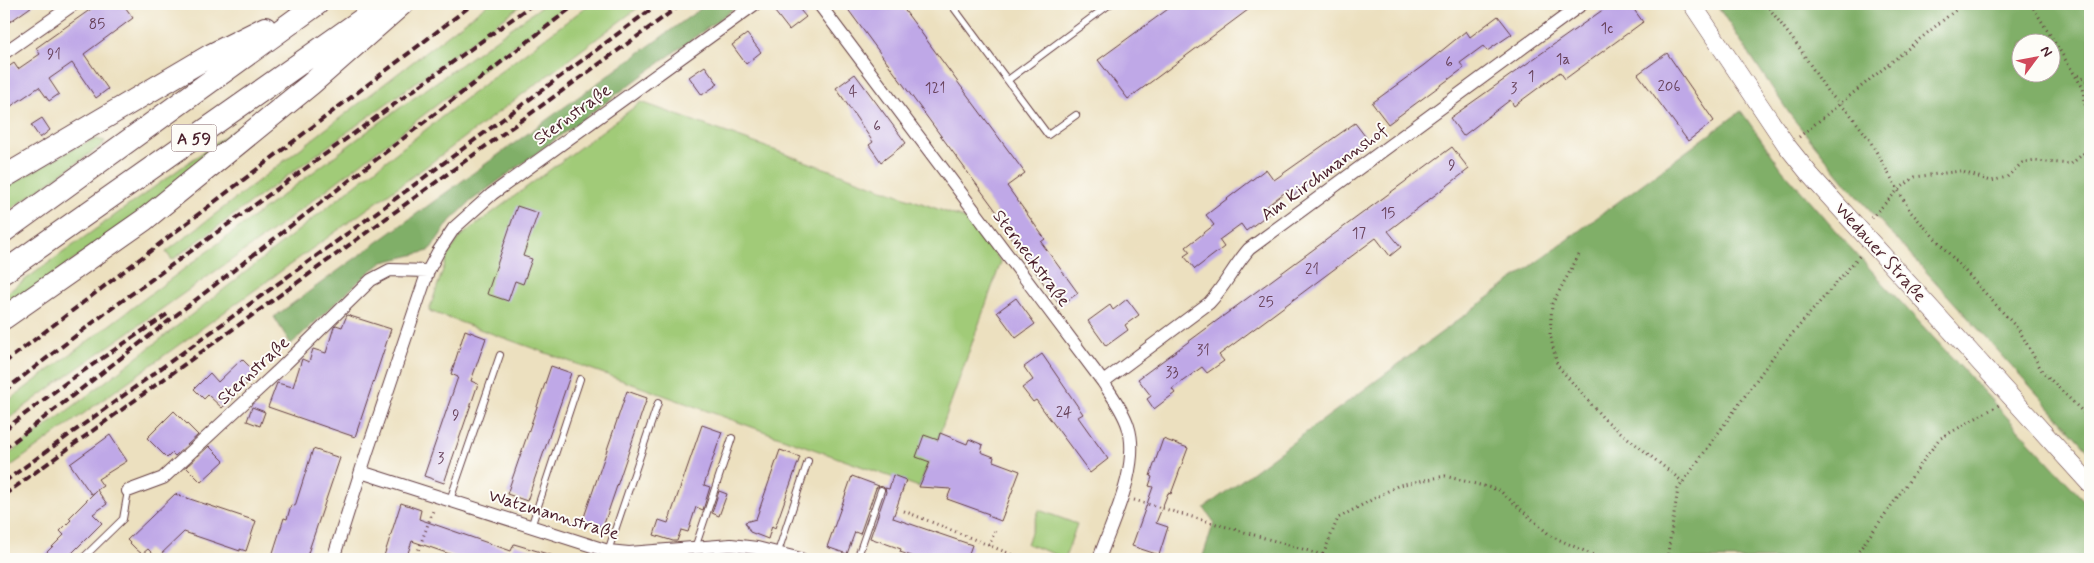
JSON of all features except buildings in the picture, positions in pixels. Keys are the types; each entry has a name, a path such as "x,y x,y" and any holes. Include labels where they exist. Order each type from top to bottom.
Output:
{"highway":[{"path":"4,177 211,55 312,4"},
{"name":"A 59","path":"4,231 317,4"},
{"name":"A 59","path":"4,272 385,4"},
{"name":"A 59","path":"4,318 144,220 311,84 402,4"}],"street":[{"path":"4,53 74,4"},
{"name":"Sternstraße","path":"333,559 428,271 454,228 492,194 754,4"},
{"name":"Sterneckstraße","path":"819,4 1114,398 1128,426 1132,459 1122,496 1099,559"},
{"name":"Am Kirchmannshof","path":"1102,382 1210,303 1221,290 1236,264 1249,249 1582,4"},
{"name":"Wedauer Straße","path":"1692,4 1787,146 1811,176 2090,484"},
{"name":"Sternstraße","path":"128,491 163,478 277,372 371,280 390,270 428,271"},
{"name":"Watzmannstraße","path":"361,472 608,551 629,553 730,545 800,559"}],"lane":[{"path":"1008,80 1110,4"},
{"path":"954,5 1048,135 1076,115"},
{"path":"444,498 500,355"},
{"path":"531,527 580,379"},
{"path":"608,551 658,403"},
{"path":"695,548 732,438"},
{"path":"783,555 808,461"},
{"path":"857,559 881,490"},
{"path":"82,559 123,519 128,491"}],"path":[{"path":"1766,4 1800,49 1827,91 1850,114 1869,138 1910,211 2019,330 2042,371 2090,419"},
{"path":"1787,146 1963,4"},
{"path":"2031,4 2083,88 2090,126"},
{"path":"2076,74 2090,82"},
{"path":"1667,559 1678,489 1775,354 1866,236 1898,190 1915,177 1960,171 1991,182 2007,177 2022,163 2036,161 2071,164 2090,148"},
{"path":"1579,255 1552,304 1550,334 1557,365 1604,419 1683,482"},
{"path":"1852,559 1938,439 2012,397"},
{"path":"1122,496 1323,557 1338,518 1398,485 1445,476 1499,490 1551,536 1602,559"},
{"path":"415,559 444,498"},
{"path":"904,511 1023,559"},
{"path":"989,546 996,528"}],"green space":[{"path":"488,4 523,4 172,260 166,252"},
{"path":"545,4 568,4 274,230 4,422 4,404 372,128"},
{"path":"590,4 643,4 424,168 4,471 4,458 152,346 442,116"},
{"path":"707,4 740,4 471,201 450,221 429,251 383,262 369,272 291,344 274,317"},
{"path":"1716,4 2090,4 2090,452 1850,188 1791,116"},
{"path":"274,101 210,160 4,311 4,295"},
{"path":"641,102 971,221 1001,262 919,487 429,311 448,255 461,236"},
{"path":"1741,111 1782,169 1848,245 2090,507 2090,559 1202,559 1214,522 1204,508"},
{"path":"96,139 105,141 4,214 4,188 78,146"},
{"path":"1039,510 1077,524 1065,558 1027,544"}],"railway":[{"path":"4,363 473,4"},
{"path":"4,391 108,311 533,4"},
{"path":"4,449 576,4"},
{"path":"4,482 406,191 658,4"},
{"path":"4,495 682,4"},
{"path":"4,430 67,382 169,313"}]}
